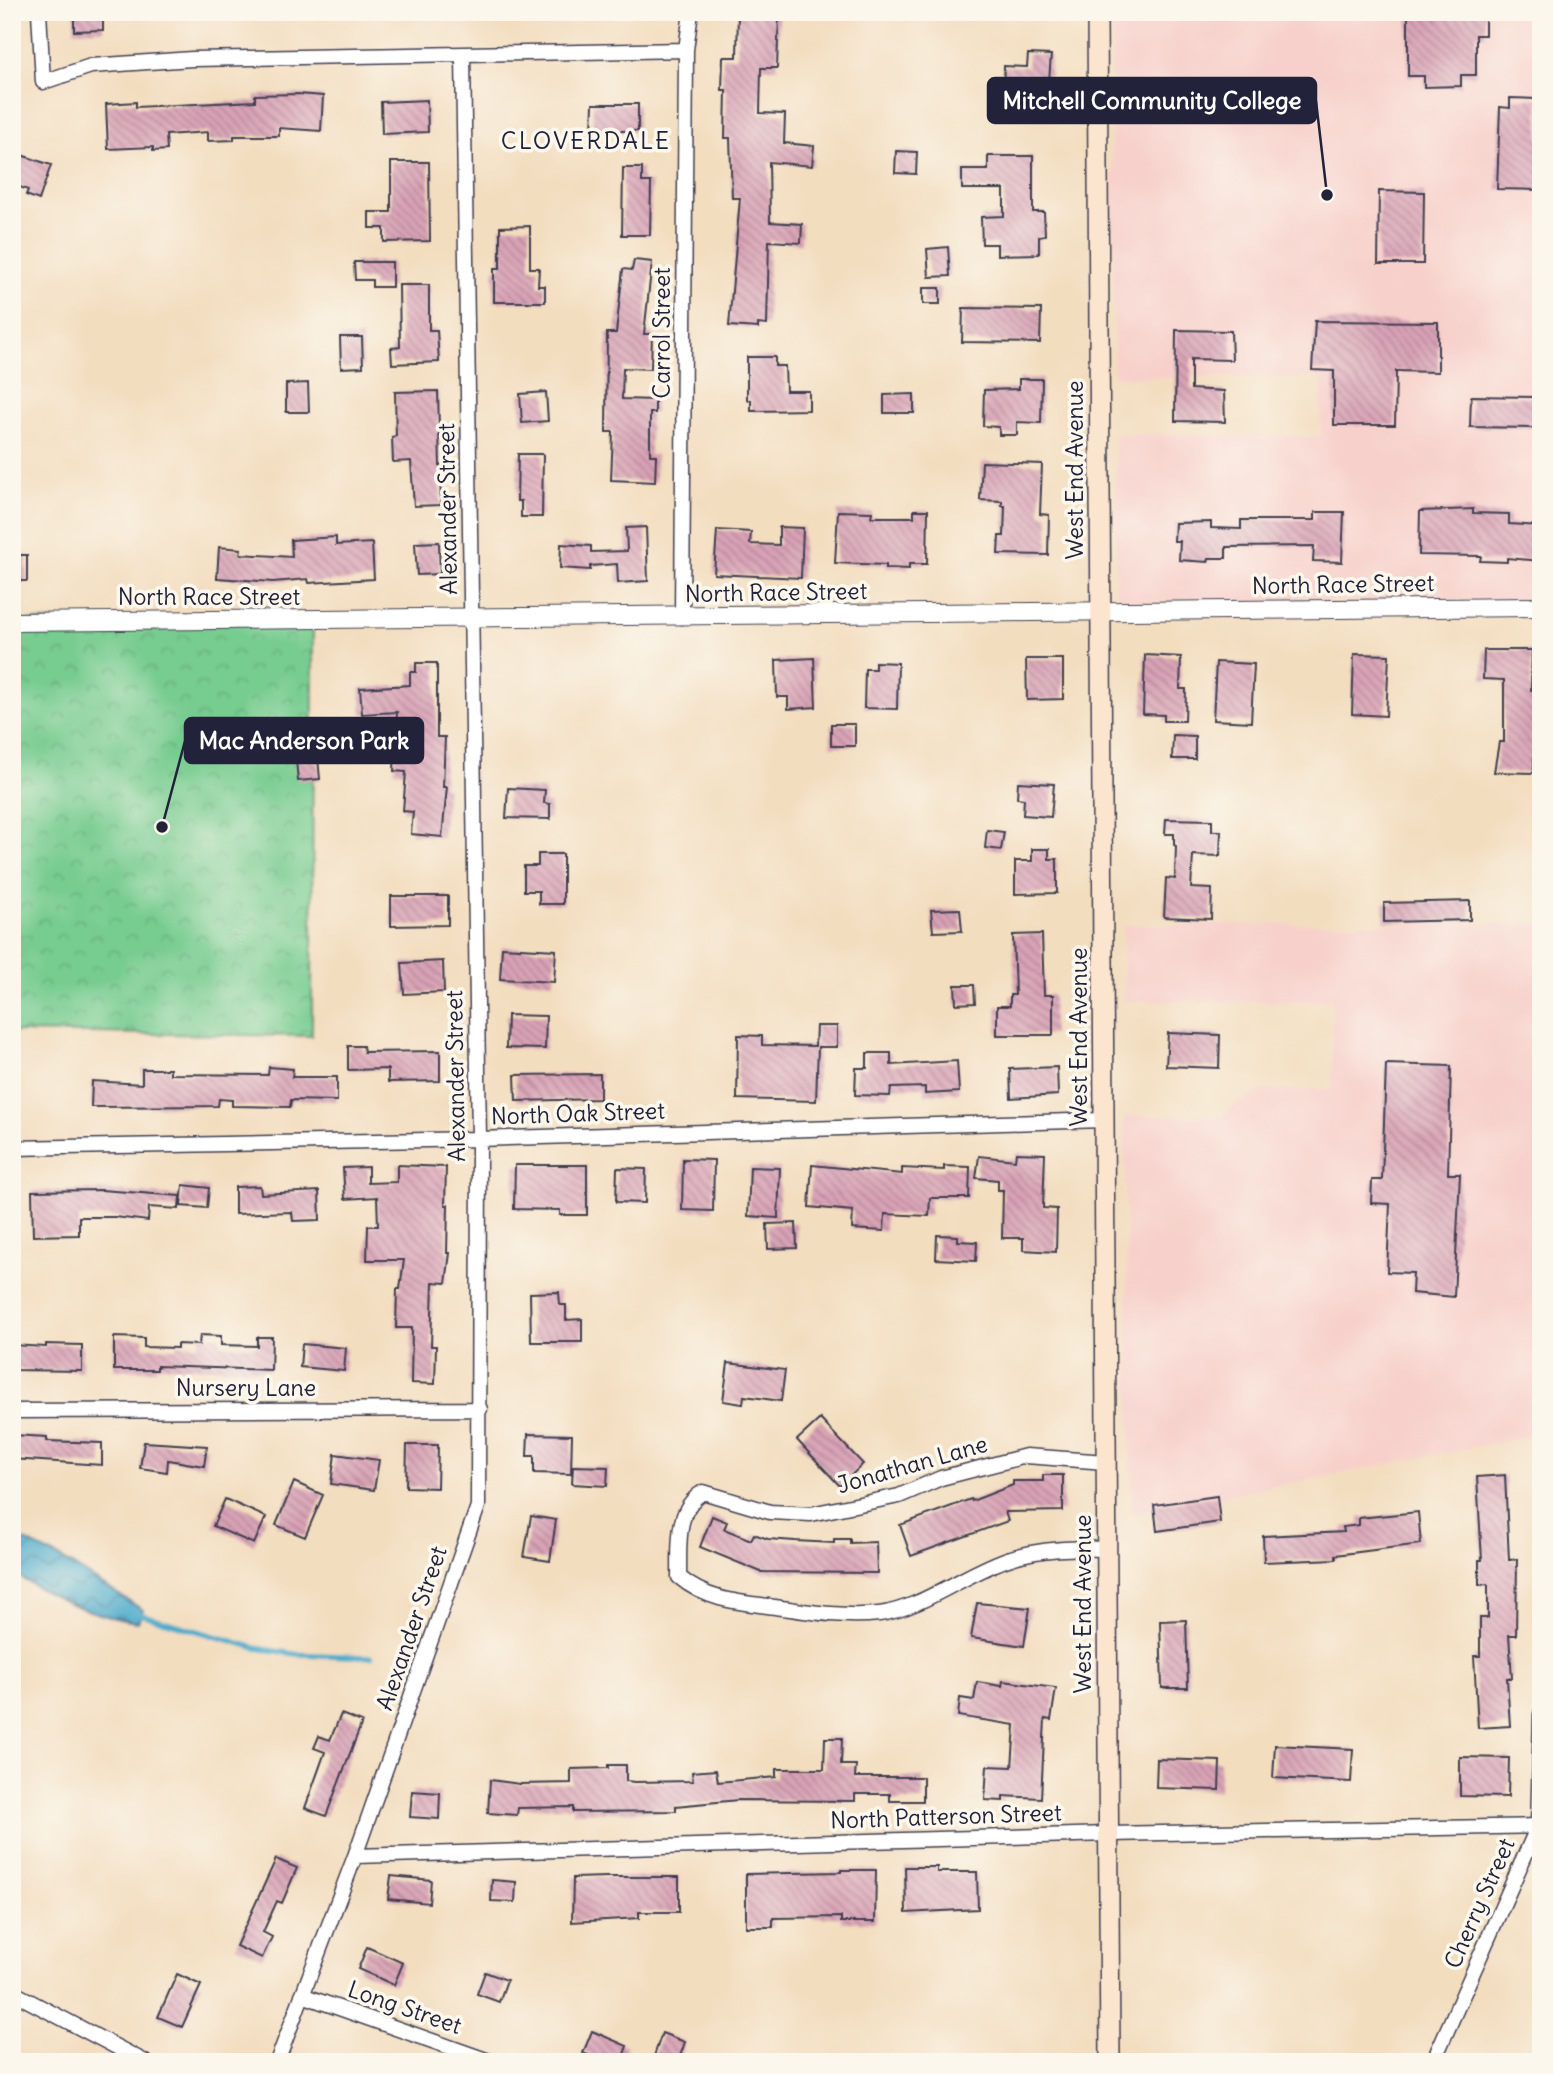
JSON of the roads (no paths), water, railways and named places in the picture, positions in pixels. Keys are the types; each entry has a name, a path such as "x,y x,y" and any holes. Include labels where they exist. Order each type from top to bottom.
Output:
{"main road":[{"name":"West End Avenue","path":"1097,12 1098,611 1110,2062"}],"street":[{"path":"39,12 43,82 91,66 192,59 686,50"},
{"name":"Carrol Street","path":"682,618 686,50 691,12"},
{"name":"Alexander Street","path":"277,2062 355,1856 478,1506 479,1139 463,55"},
{"name":"North Race Street","path":"12,622 682,618 1541,607"},
{"name":"North Oak Street","path":"12,1148 479,1139 1103,1120"},
{"name":"Nursery Lane","path":"12,1411 480,1409"},
{"name":"Jonathan Lane","path":"1105,1462 1026,1456 941,1478 899,1496 811,1514 770,1511 703,1492 690,1500 682,1516 679,1577 693,1589 726,1602 809,1612 881,1614 935,1594 1010,1558 1068,1548 1106,1549"},
{"name":"Cherry Street","path":"1433,2062 1539,1826 1541,1714"},
{"name":"North Patterson Street","path":"355,1856 1109,1834 1539,1826"},
{"path":"12,1992 145,2062"},
{"name":"Long Street","path":"302,1995 492,2062"}],"water":[{"path":"12,1535 62,1559 143,1610 138,1622 105,1616 72,1605 12,1572"}],"waterway":[{"path":"136,1613 256,1648 295,1654 371,1657"}],"place":[{"name":"Mitchell Community College","path":"1327,195"},
{"name":"Mac Anderson Park","path":"162,827"}],"district":[{"name":"CLOVERDALE","path":"586,140"}]}
